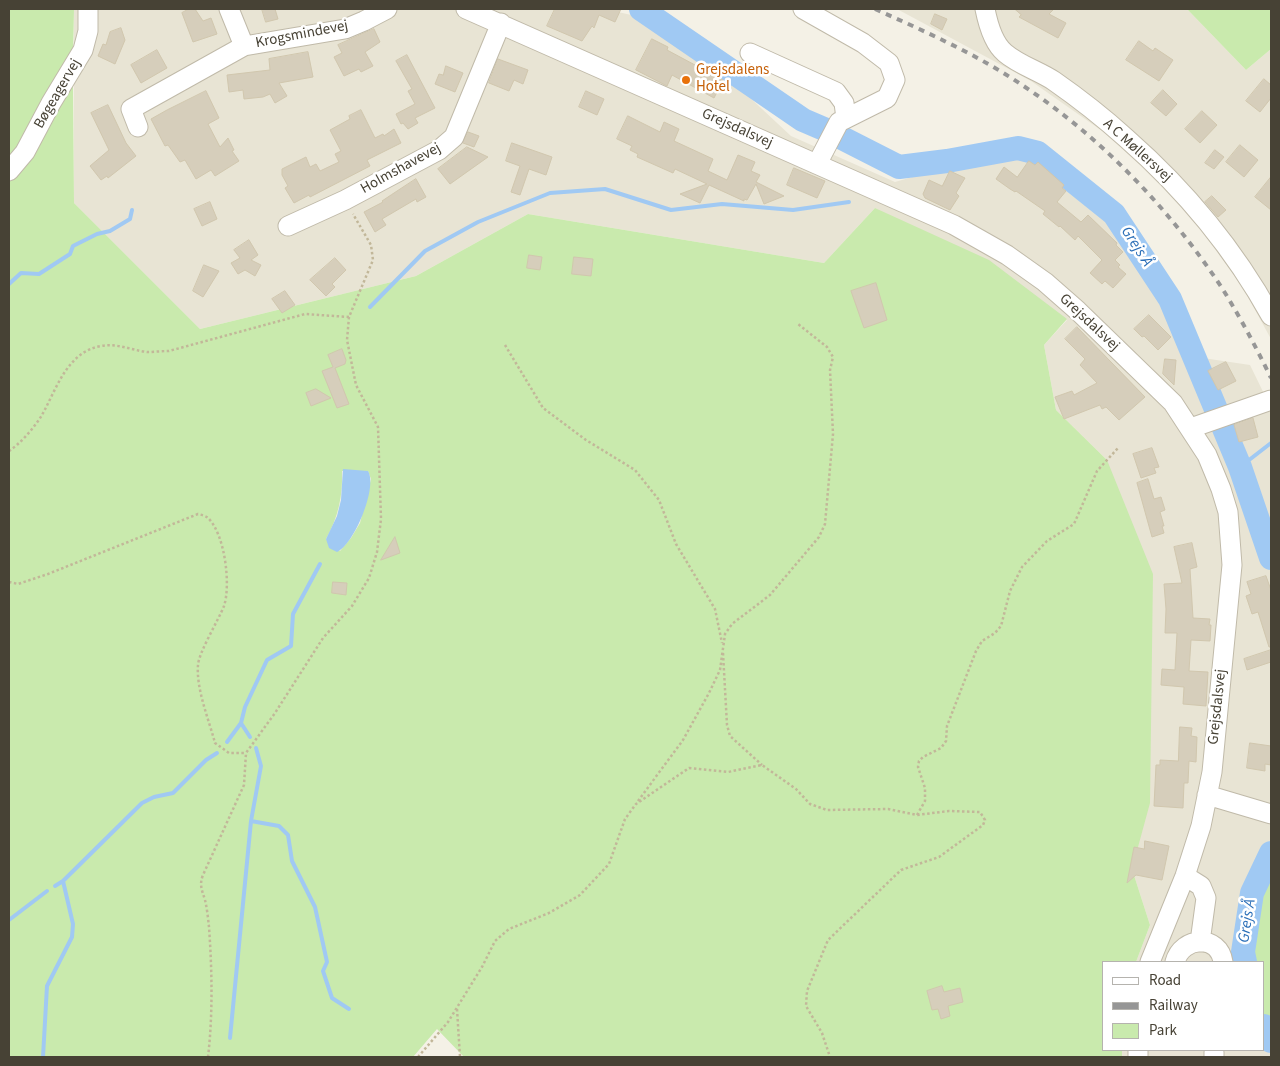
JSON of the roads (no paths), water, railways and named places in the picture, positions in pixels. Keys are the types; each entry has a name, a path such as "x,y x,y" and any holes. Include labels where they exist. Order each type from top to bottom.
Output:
{"street":[{"name":"Bøgeagervej","path":"9,171 25,152 83,50 88,32 88,9"},
{"name":"Krogsmindevej","path":"229,9 244,46"},
{"name":"Krogsmindevej","path":"138,127 131,109 244,46 345,29 387,9"},
{"name":"Grejsdalsvej","path":"466,9 954,225 1007,256 1045,282 1078,311 1173,403 1200,426 1228,512 1232,565 1212,772 1200,826 1185,876 1150,961"},
{"path":"804,9 862,43 889,63 895,80 887,98 839,122 817,164"},
{"name":"A C Møllersvej","path":"985,9 994,37 1005,53 1054,81 1126,138 1170,180 1215,230 1258,293 1271,316"},
{"name":"Holmshavevej","path":"288,226 345,200 440,150 454,137 501,23"},
{"path":"750,53 836,92 844,103 846,118"},
{"path":"1200,426 1271,400"},
{"path":"1207,795 1271,814"},
{"path":"1185,876 1201,886 1206,898 1200,942"},
{"path":"1175,961 1182,948 1191,943 1200,942 1210,944 1217,950 1222,961"}],"water":[{"path":"343,469 368,471 370,489 363,515 357,528 344,547 337,552 329,548 326,539 337,516 341,500"}],"waterway":[{"name":"Grejs Å","path":"641,9 803,120 824,129"},
{"name":"Grejs Å","path":"844,139 899,167 947,161 1018,148 1038,153 1114,214 1170,299 1240,467 1271,558"},
{"path":"370,307 425,251 478,222 550,193 605,189 671,210 722,204 793,210 849,202"},
{"path":"9,284 21,273 39,274 70,254 73,246 97,234 110,231 130,219 132,210"},
{"path":"1240,467 1271,443"},
{"path":"227,742 241,723 245,707 267,660 291,646 293,614 320,564"},
{"path":"241,723 250,737"},
{"path":"256,748 261,766 251,821 279,826 288,835 292,861 315,907 327,962 323,971 332,998 349,1009"},
{"path":"55,886 63,881 142,803 154,797 173,793 206,760 217,753"},
{"path":"230,1038 251,821"},
{"name":"Grejs Å","path":"1245,961 1243,952 1252,893 1271,853"},
{"path":"43,1057 47,986 72,937 73,924 63,881"},
{"path":"9,920 47,891"},
{"name":"Grejs Å","path":"1265,1028 1271,1041"}],"railway":[{"path":"875,9 949,43 1002,72 1049,104 1105,150 1156,202 1201,258 1235,310 1271,378"}],"place":[{"name":"Grejsdalens Hotel","path":"686,80"}]}
